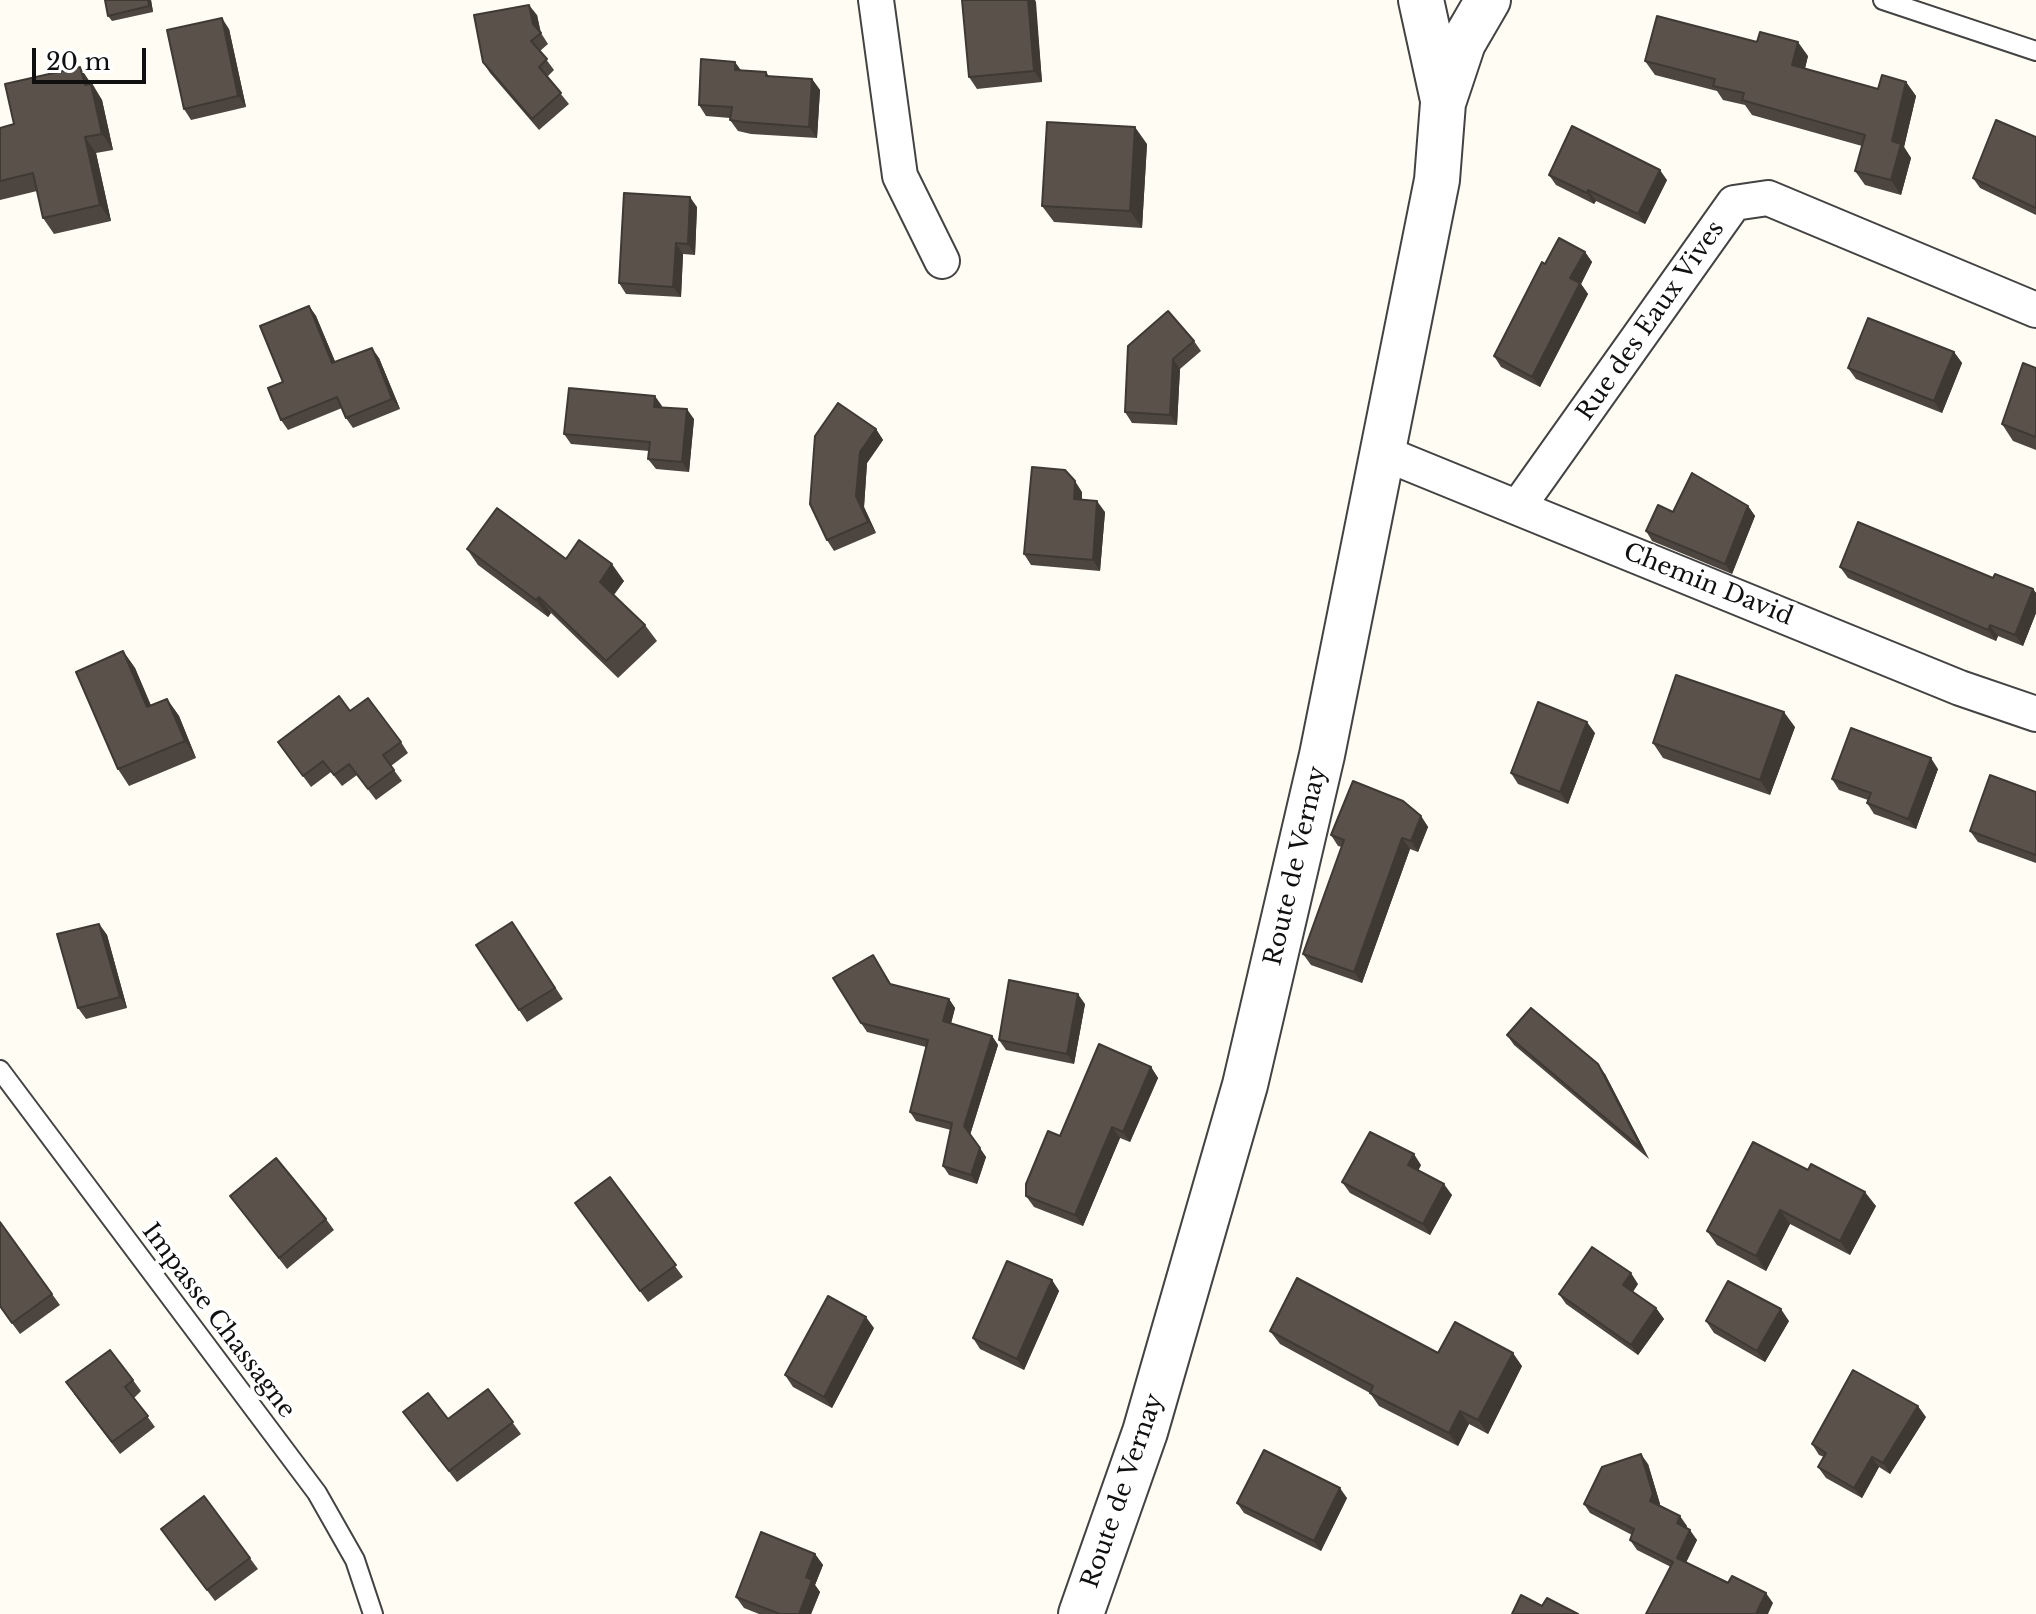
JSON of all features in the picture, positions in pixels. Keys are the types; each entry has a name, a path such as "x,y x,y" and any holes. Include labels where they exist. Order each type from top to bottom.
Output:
{"street":[{"path":"876,0 900,176 942,261"},
{"name":"Route de Vernay","path":"1421,0 1443,103"},
{"name":"Route de Vernay","path":"1081,1614 1145,1432 1245,1085 1322,755 1437,180 1443,103 1463,43 1488,0"},
{"name":"Rue des Eaux Vives","path":"1518,507 1734,203 1768,198 2036,310"},
{"name":"Chemin David","path":"1381,452 1960,688 2036,714"}],"lane":[{"path":"1883,0 2036,51"},
{"name":"Impasse Chassagne","path":"0,1070 317,1493 355,1560 373,1614"}],"building":[{"path":"105,0 148,0 149,6 108,16"},
{"path":"962,0 1028,0 1034,71 969,77"},
{"path":"529,5 533,24 541,33 531,41 547,59 539,67 561,93 532,119 483,62 474,15"},
{"path":"1657,16 1757,42 1760,32 1798,42 1792,65 1878,89 1882,75 1906,82 1892,141 1901,144 1891,180 1855,171 1865,135 1742,100 1744,93 1713,86 1715,79 1645,61"},
{"path":"222,18 238,96 184,109 167,30"},
{"path":"701,59 735,62 735,70 766,72 766,76 812,79 809,127 730,120 732,107 699,105"},
{"path":"80,67 85,85 91,84 102,134 85,137 100,205 43,218 33,173 0,181 0,128 14,124 5,84"},
{"path":"1996,120 2036,137 2036,208 1973,178"},
{"path":"1047,122 1135,127 1130,211 1042,206"},
{"path":"1572,126 1660,170 1638,214 1549,175"},
{"path":"624,193 690,197 688,244 676,243 673,287 619,283"},
{"path":"1559,238 1585,252 1570,278 1580,283 1532,377 1494,356 1542,262 1545,264"},
{"path":"309,306 332,363 372,348 392,399 346,418 337,397 281,420 268,388 283,382 260,326"},
{"path":"1168,311 1194,341 1173,359 1170,415 1125,412 1128,346"},
{"path":"1868,318 1954,352 1934,401 1848,368"},
{"path":"2023,363 2036,368 2036,437 2002,424"},
{"path":"569,388 655,396 654,407 687,409 682,462 648,459 650,442 564,434"},
{"path":"838,403 876,429 860,452 856,496 868,522 827,540 810,504 815,436"},
{"path":"1032,467 1065,470 1075,481 1074,499 1097,501 1093,560 1024,554"},
{"path":"1692,473 1748,506 1725,564 1646,531 1658,505 1673,512"},
{"path":"497,508 566,559 579,540 612,564 600,582 645,625 606,661 539,597 536,600 467,549"},
{"path":"1858,522 1993,578 1995,574 2033,589 2015,635 1990,625 1988,630 1840,567"},
{"path":"123,651 147,707 167,699 185,741 118,769 76,672"},
{"path":"1676,675 1784,712 1760,780 1653,743"},
{"path":"339,696 350,711 368,698 401,742 383,755 394,770 368,789 349,764 334,775 323,761 303,776 278,742"},
{"path":"1538,702 1587,722 1560,792 1511,773"},
{"path":"1851,728 1931,758 1908,819 1867,803 1871,793 1832,779"},
{"path":"1990,775 2036,792 2036,855 1970,831"},
{"path":"1353,781 1403,801 1421,816 1411,841 1402,838 1354,972 1303,954 1344,840 1331,835"},
{"path":"512,922 555,988 519,1010 476,945"},
{"path":"99,924 120,997 78,1008 57,934"},
{"path":"873,955 890,984 949,999 943,1021 992,1036 964,1126 980,1148 971,1175 943,1166 952,1123 910,1112 928,1040 861,1023 833,978"},
{"path":"1009,980 1078,994 1067,1054 999,1040"},
{"path":"1531,1008 1598,1064 1642,1149 1507,1035"},
{"path":"1099,1044 1151,1067 1123,1132 1112,1127 1075,1215 1026,1196 1026,1184 1048,1131 1060,1136"},
{"path":"1370,1132 1414,1154 1408,1165 1444,1184 1423,1224 1342,1182"},
{"path":"1753,1142 1808,1170 1811,1164 1865,1192 1840,1241 1780,1210 1756,1256 1707,1231"},
{"path":"276,1158 326,1219 279,1258 230,1196"},
{"path":"610,1177 676,1265 640,1291 575,1203"},
{"path":"0,1222 52,1294 12,1323 0,1306"},
{"path":"1592,1247 1631,1273 1623,1285 1656,1308 1631,1345 1559,1294"},
{"path":"1007,1261 1052,1280 1017,1359 973,1338"},
{"path":"1297,1278 1438,1353 1455,1322 1513,1353 1478,1420 1460,1411 1449,1433 1370,1393 1373,1386 1270,1331"},
{"path":"1728,1281 1781,1309 1757,1351 1706,1321"},
{"path":"828,1296 866,1317 824,1397 785,1375"},
{"path":"110,1350 133,1380 125,1387 148,1416 112,1442 66,1382"},
{"path":"1853,1370 1918,1406 1883,1463 1872,1457 1854,1488 1818,1467 1826,1453 1812,1444"},
{"path":"488,1389 513,1422 449,1471 403,1412 428,1393 448,1419"},
{"path":"1264,1450 1340,1488 1314,1541 1237,1503"},
{"path":"1641,1454 1653,1494 1650,1501 1680,1516 1677,1523 1690,1530 1677,1558 1728,1583 1732,1576 1766,1593 1756,1614 1646,1614 1673,1562 1630,1540 1634,1529 1584,1504 1602,1467"},
{"path":"204,1496 250,1558 207,1590 161,1529"},
{"path":"761,1532 815,1554 806,1577 812,1580 799,1614 780,1614 736,1597"},
{"path":"1521,1595 1542,1606 1547,1598 1578,1614 1512,1614"}]}
